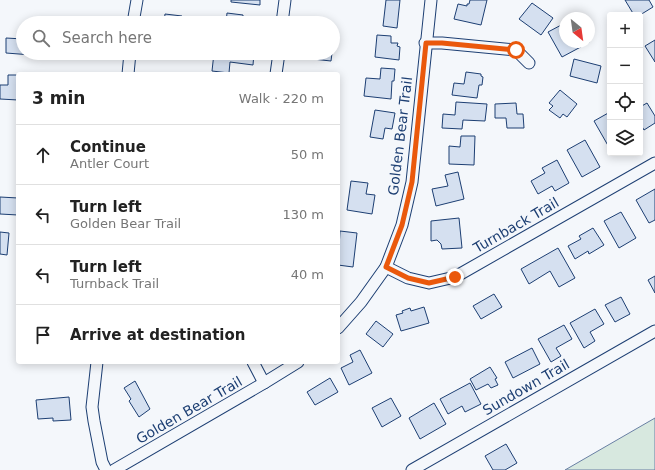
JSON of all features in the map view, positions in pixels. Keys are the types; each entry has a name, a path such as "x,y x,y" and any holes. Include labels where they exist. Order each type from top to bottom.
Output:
{"street":[{"path":"134,16 137,0"},
{"path":"283,16 285,0"},
{"name":"Golden Bear Trail","path":"340,326 361,302 386,267 402,225 412,182 431,0"},
{"path":"426,43 442,43 516,50 529,63"},
{"path":"128,72 129,60"},
{"path":"276,72 278,60"},
{"name":"Turnback Trail","path":"386,267 408,278 429,283 455,277 655,163"},
{"name":"Sundown Trail","path":"412,470 655,331"},
{"path":"97,364 92,407 102,462 106,470"},
{"path":"254,364 264,383"},
{"name":"Golden Bear Trail","path":"114,470 295,364"}],"shaded area":[{"path":"655,418 655,470 565,470"}],"building":[{"path":"231,0 260,0 260,5 231,2"},
{"path":"386,0 400,0 397,28 383,26"},
{"path":"470,0 487,0 481,25 454,19 458,4 467,6"},
{"path":"625,0 649,0 653,7 643,13 632,12"},
{"path":"532,3 553,18 541,35 519,19"},
{"path":"227,13 243,15 243,16 227,16"},
{"path":"165,14 182,16 165,16"},
{"path":"559,26 559,48 579,48 562,57 548,32"},
{"path":"377,35 391,36 391,43 398,43 397,46 400,47 399,60 375,57"},
{"path":"6,38 16,39 16,54 6,53"},
{"path":"655,40 655,62 645,46"},
{"path":"574,59 601,66 597,83 570,76"},
{"path":"213,60 253,60 253,65 230,62 229,72 212,71"},
{"path":"381,68 395,69 394,81 392,81 391,99 364,96 366,78 380,79"},
{"path":"466,72 481,74 483,77 482,85 479,85 477,98 452,95 454,83 464,84"},
{"path":"8,75 16,75 16,100 0,99 0,85 8,85"},
{"path":"560,90 577,104 567,117 563,114 560,118 549,110 553,106 549,103"},
{"path":"456,102 487,104 485,121 463,120 462,129 442,128 443,114 455,115"},
{"path":"516,103 517,114 523,114 524,128 507,128 506,118 495,118 495,104"},
{"path":"647,103 655,116 655,123 644,130 643,128 643,105"},
{"path":"375,110 395,113 392,129 385,128 383,139 370,137"},
{"path":"607,114 607,144 594,121"},
{"path":"461,136 475,136 474,165 449,164 449,146 460,147"},
{"path":"585,140 600,167 582,177 567,150"},
{"path":"557,160 569,183 555,191 552,186 538,194 531,181 545,173 542,168"},
{"path":"458,172 464,199 436,206 432,189 448,186 445,175"},
{"path":"351,181 368,183 366,194 375,195 372,214 347,210"},
{"path":"655,189 655,220 649,223 636,200"},
{"path":"0,197 16,198 16,215 0,214"},
{"path":"621,212 636,238 619,248 604,221"},
{"path":"459,218 462,248 442,249 441,244 437,240 431,241 431,221"},
{"path":"593,228 604,245 589,254 588,251 575,259 568,246 581,239 579,236"},
{"path":"340,231 357,233 353,267 340,265"},
{"path":"0,232 9,233 7,255 0,254"},
{"path":"558,248 575,278 559,287 550,271 529,284 521,269"},
{"path":"655,276 655,293 648,280"},
{"path":"494,294 502,307 481,319 473,306"},
{"path":"621,297 630,314 615,322 605,305"},
{"path":"424,307 429,323 401,331 396,315 403,313 402,311 410,308 411,311"},
{"path":"595,309 604,324 590,332 595,341 584,348 570,323"},
{"path":"376,321 393,334 383,347 366,334"},
{"path":"564,325 572,339 556,348 561,356 551,362 538,339"},
{"path":"532,348 540,364 513,378 505,362"},
{"path":"360,350 372,373 349,385 341,368 353,362 350,355"},
{"path":"490,367 497,378 495,379 498,385 491,388 488,384 476,390 470,379"},
{"path":"330,378 338,392 315,405 307,392"},
{"path":"135,381 150,409 139,417 129,401 131,399 124,388"},
{"path":"470,383 481,404 465,412 462,406 448,414 440,399"},
{"path":"69,397 71,420 53,421 53,418 38,419 36,400"},
{"path":"391,398 401,416 382,427 372,408"},
{"path":"434,403 446,424 420,439 409,418"},
{"path":"506,444 517,463 505,470 493,470 485,456"}],"route":[{"path":"455,277 429,283 408,278 386,267 402,225 412,182 426,43 442,43 516,50"}]}
